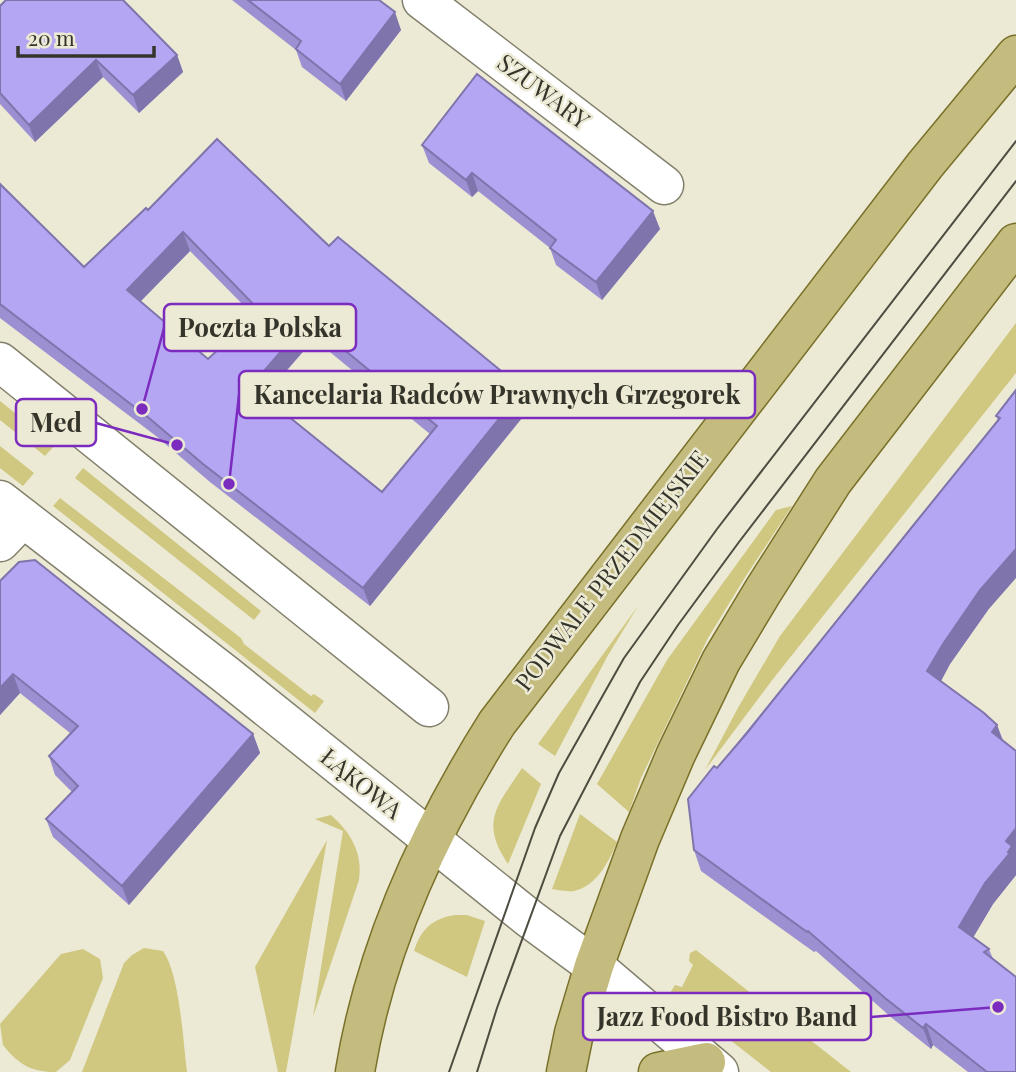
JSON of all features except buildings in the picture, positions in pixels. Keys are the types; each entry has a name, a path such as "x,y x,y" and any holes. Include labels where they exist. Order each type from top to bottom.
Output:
{"main road":[{"name":"PODWALE PRZEDMIEJSKIE","path":"355,1072 384,954 430,841 465,774 514,698 925,166 1016,55"},
{"path":"566,1072 574,1033 594,966 661,788 721,660 833,481 1016,243"},
{"path":"659,1072 712,1067"}],"street":[{"name":"SZUWARY","path":"422,0 664,185"},
{"path":"0,362 429,707"},
{"name":"ŁĄKOWA","path":"8,520 225,674 430,841 594,966 712,1067"}],"shaded area":[{"path":"1016,323 1016,373 773,679 705,770 780,636"},
{"path":"0,401 55,445 45,456 0,420"},
{"path":"0,446 34,473 23,486 0,468"},
{"path":"83,468 261,611 254,620 75,478"},
{"path":"60,498 241,638 244,644 311,696 314,694 324,701 315,713 53,506"},
{"path":"792,506 708,638 641,778 629,812 597,784 667,660 776,510"},
{"path":"638,606 607,657 555,756 538,744"},
{"path":"522,768 541,784 508,864 499,849 493,824 499,803"},
{"path":"580,814 617,842 606,865 589,884 574,891 552,889"},
{"path":"331,815 350,836 357,852 360,870 313,1017 343,831 315,819"},
{"path":"327,840 286,1072 278,1072 255,967"},
{"path":"455,915 467,915 485,921 467,977 414,951 428,926"},
{"path":"144,948 163,951 169,962 180,1009 187,1072 82,1072 124,963"},
{"path":"83,949 100,959 103,978 70,1060 56,1072 39,1071 26,1066 3,1045 0,1024 61,954"},
{"path":"696,950 851,1072 771,1072 670,993 675,985 682,987 693,965 689,961 690,953"}],"tram line":[{"path":"449,1072 535,828 559,773 624,658 717,529 1016,141"},
{"path":"477,1072 497,1008 560,836 640,682 739,542 1016,181"}],"place":[{"name":"Poczta Polska","path":"142,409"},
{"name":"Med","path":"177,445"},
{"name":"Kancelaria Radców Prawnych Grzegorek","path":"229,484"},
{"name":"Jazz Food Bistro Band","path":"998,1007"}]}
